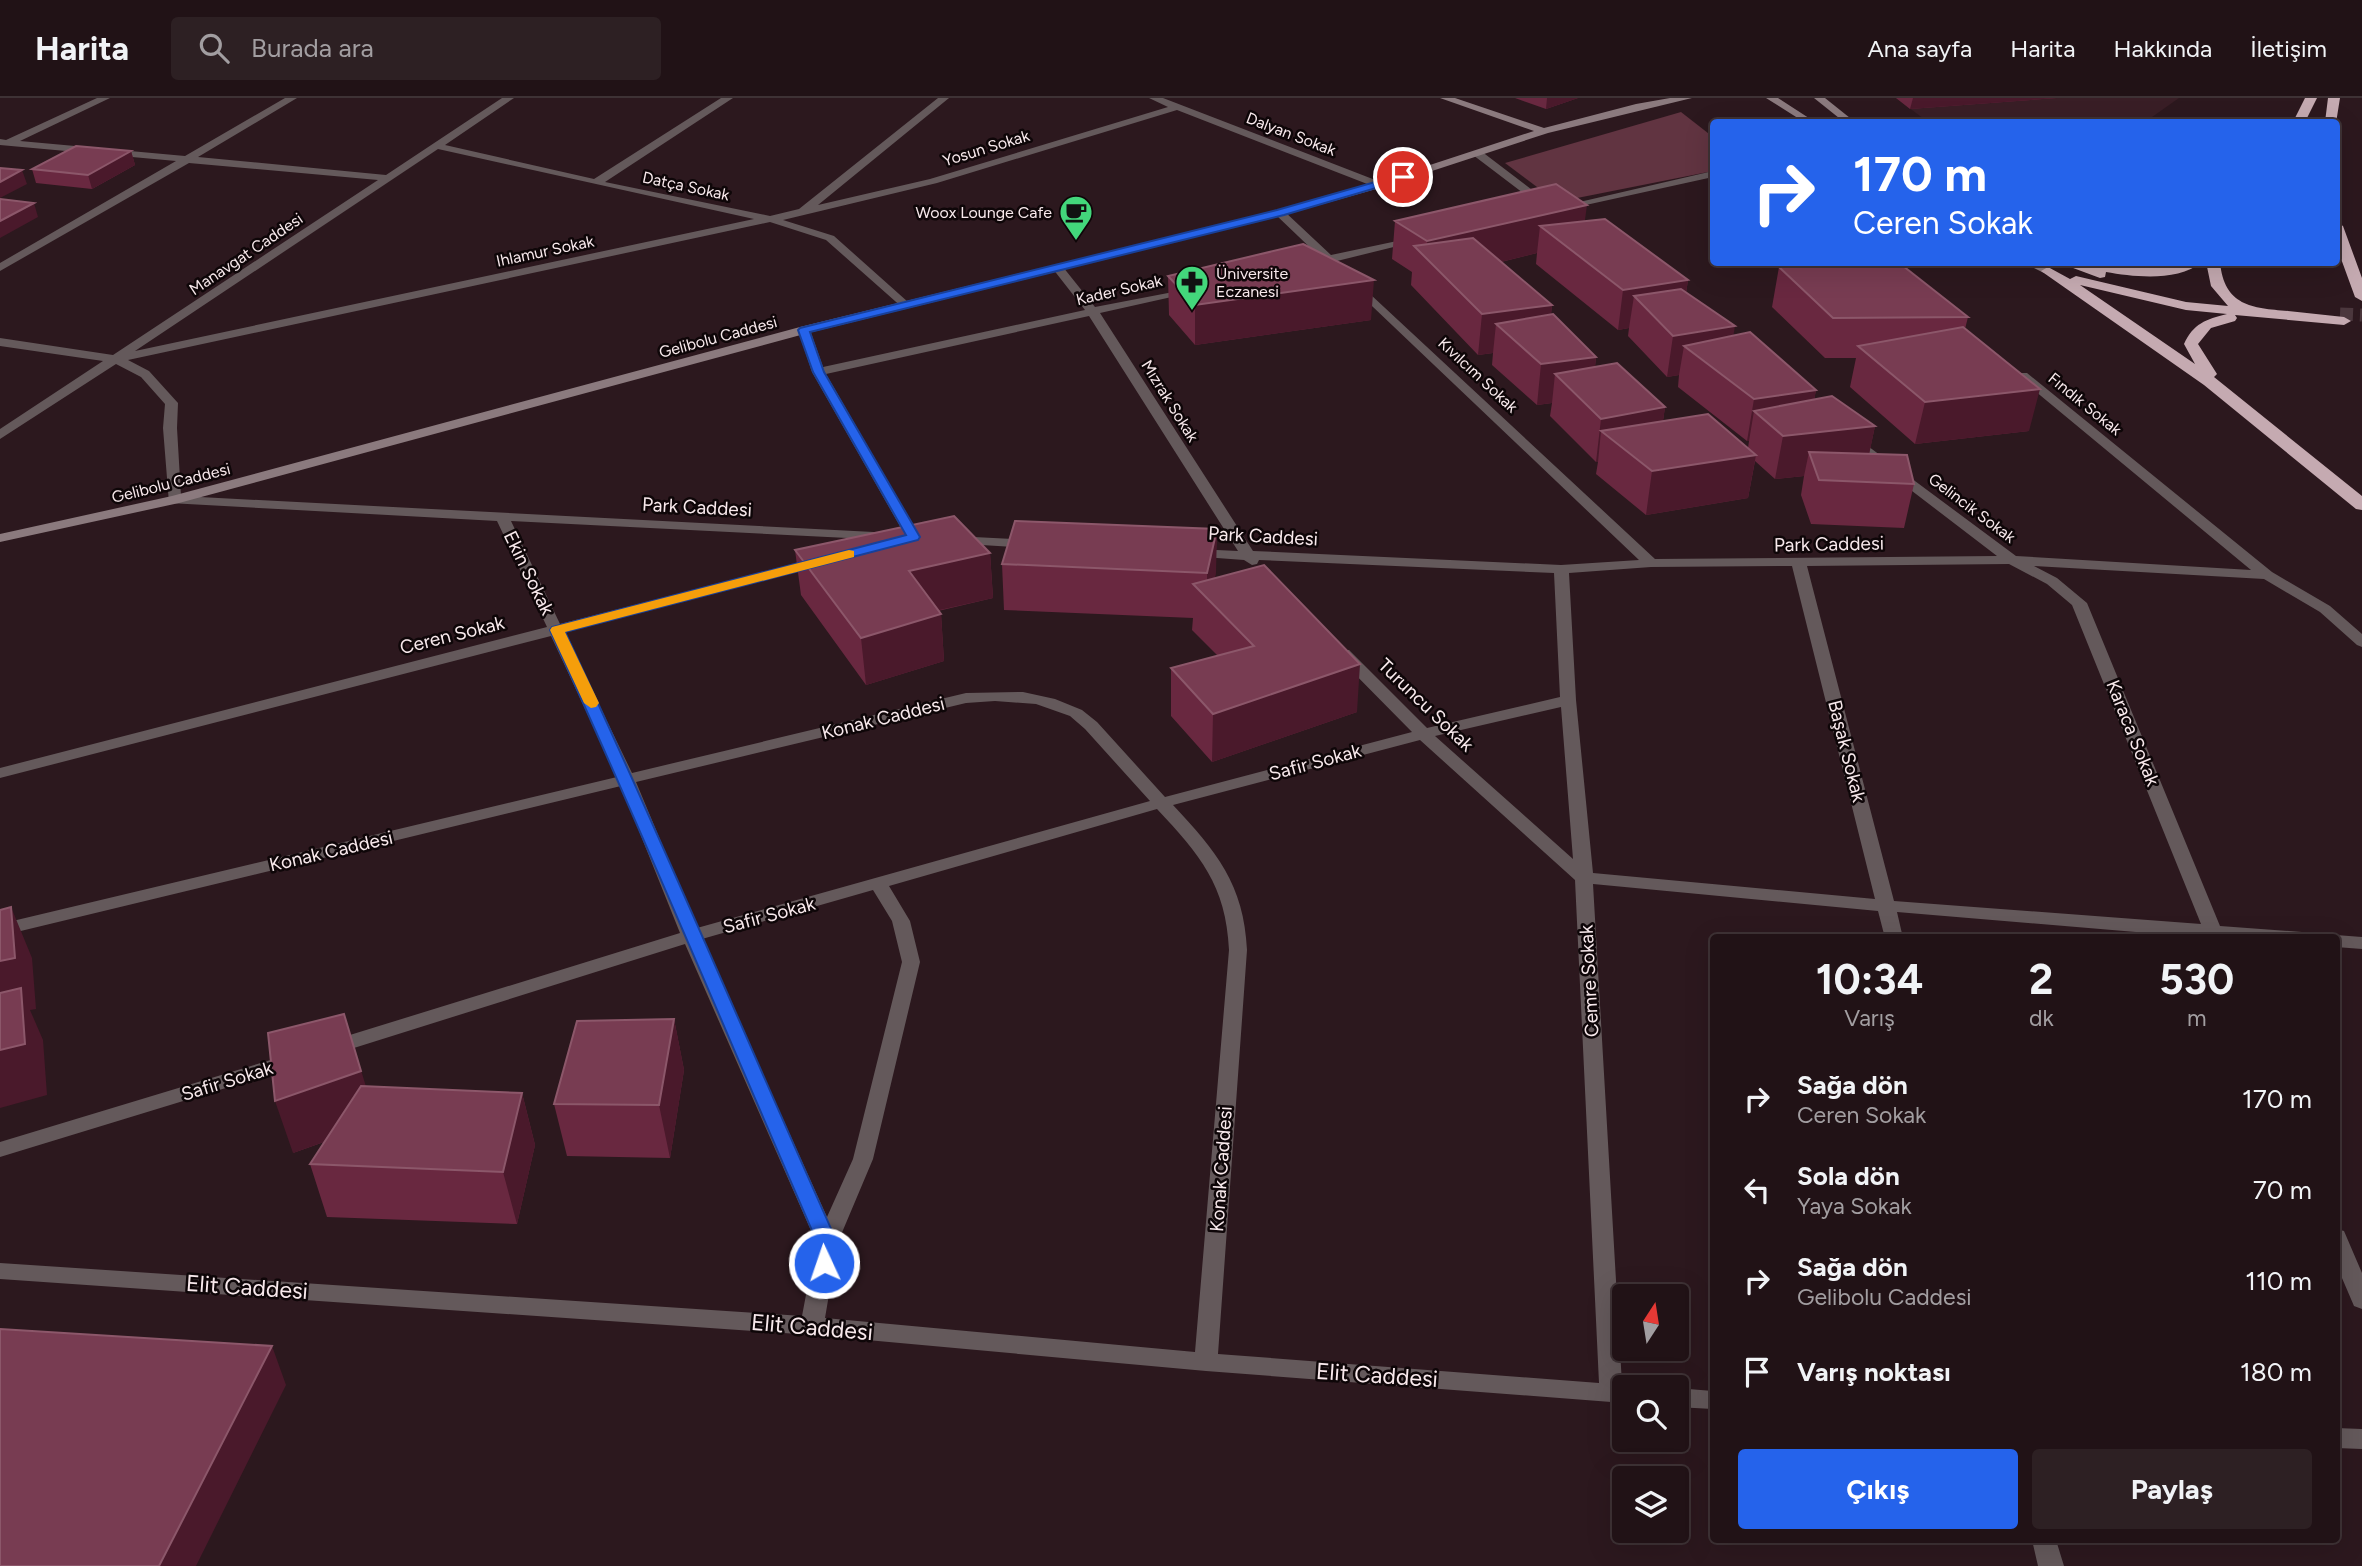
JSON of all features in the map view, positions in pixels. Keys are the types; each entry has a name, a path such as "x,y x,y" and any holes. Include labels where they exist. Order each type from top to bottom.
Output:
{"highway":[{"path":"2300,119 2311,98"},
{"path":"2331,119 2334,98"},
{"path":"2340,237 2362,297"},
{"path":"2048,271 2152,300 2268,315 2342,317 2228,301 2129,282 2077,266"},
{"path":"2094,266 2146,271 2169,270 2182,266"},
{"path":"2214,266 2219,287 2228,301 2244,309 2268,315"},
{"path":"2048,271 2143,331 2223,390 2362,505"},
{"path":"2223,390 2202,366 2191,344 2195,333 2205,323 2268,315"}],"street":[{"path":"2,144 104,98"},
{"path":"0,268 292,98"},
{"name":"Manavgat Caddesi","path":"0,435 509,98"},
{"path":"596,183 728,98"},
{"name":"Ihlamur Sokak","path":"116,359 803,212 944,98"},
{"name":"Dalyan Sokak","path":"1154,98 1378,185"},
{"path":"1445,98 1544,131"},
{"path":"1636,107 1658,98"},
{"name":"Gelibolu Caddesi","path":"0,538 174,500 804,330 1280,213 1378,185 1544,131 1636,107 1687,98"},
{"path":"1771,98 1805,119"},
{"path":"1819,98 1846,119"},
{"name":"Yosun Sokak","path":"803,212 933,181 1177,107"},
{"path":"2,144 192,158 389,178"},
{"name":"Datça Sokak","path":"437,146 770,219 830,237 904,305"},
{"path":"1477,153 1545,211 1563,218"},
{"path":"1545,211 1710,175"},
{"name":"Kıvılcım Sokak","path":"1280,213 1651,564"},
{"path":"1303,265 1434,236"},
{"path":"2036,266 2048,271"},
{"name":"Mızrak Sokak","path":"1059,269 1093,312 1246,555"},
{"name":"Kader Sokak","path":"818,372 1198,289"},
{"path":"804,330 818,372 927,538 861,551"},
{"path":"0,342 116,359 145,374 172,403 170,428 174,500"},
{"name":"Fındık Sokak","path":"2012,368 2267,575 2325,609 2362,642"},
{"name":"Gelincik Sokak","path":"1837,427 2012,560"},
{"name":"Park Caddesi","path":"174,500 1052,545"},
{"name":"Ekin Sokak","path":"502,517 627,780 691,936 827,1242"},
{"name":"Park Caddesi","path":"1177,552 1561,569 1651,564 2012,560 2267,575"},
{"path":"1246,555 1266,575"},
{"name":"Ceren Sokak","path":"0,773 834,558"},
{"name":"Karaca Sokak","path":"2012,560 2052,581 2079,603 2214,934"},
{"name":"Başak Sokak","path":"1799,564 1893,934"},
{"name":"Cemre Sokak","path":"1561,569 1616,1375"},
{"name":"Turuncu Sokak","path":"1335,645 1423,734 1584,878"},
{"name":"Konak Caddesi","path":"0,930 966,698 1029,696 1057,704 1080,715 1160,803 1224,884 1236,914 1238,950 1206,1362"},
{"name":"Safir Sokak","path":"0,1150 691,936 879,885 1160,803 1568,699"},
{"path":"1584,878 2214,934"},
{"path":"812,1326 827,1242 863,1159 911,962 903,923 879,885"},
{"path":"2340,941 2362,943"},
{"path":"2340,1247 2362,1300"},
{"name":"Elit Caddesi","path":"0,1271 812,1326 1206,1362 1612,1393"},
{"path":"1689,1398 1710,1400"},
{"path":"2340,1438 2362,1439"},
{"path":"2045,1543 2051,1566"}],"shaded area":[{"path":"1896,98 2179,98 2149,119 1924,119"},
{"path":"1681,112 1710,135 1710,172 1557,202 1505,163"}],"building":[{"path":"76,146 131,151 88,175 32,169"},
{"path":"0,168 22,170 0,182"},
{"path":"1556,184 1587,205 1427,241 1395,221"},
{"path":"0,199 34,203 0,221"},
{"path":"1605,219 1688,280 1623,290 1540,226"},
{"path":"1473,238 1552,305 1482,314 1414,246"},
{"path":"1303,244 1374,280 1195,305 1168,276"},
{"path":"1903,266 1968,317 1833,318 1779,267"},
{"path":"1681,289 1735,326 1673,336 1634,296"},
{"path":"1553,314 1596,357 1541,364 1496,324"},
{"path":"1963,327 2040,389 1925,402 1858,346"},
{"path":"1750,332 1816,390 1754,399 1684,346"},
{"path":"1617,363 1665,407 1601,419 1555,374"},
{"path":"1832,396 1875,426 1783,436 1754,411"},
{"path":"1708,414 1756,455 1652,471 1601,431"},
{"path":"1809,452 1907,455 1914,484 1819,480"},
{"path":"954,516 990,553 909,571 941,614 861,638 795,550"},
{"path":"1015,521 1217,529 1207,573 1002,564"},
{"path":"1264,565 1360,664 1213,714 1171,668 1254,646 1193,584"},
{"path":"11,907 15,958 0,961 0,910"},
{"path":"21,988 25,1044 0,1050 0,993"},
{"path":"344,1014 361,1071 275,1101 268,1033"},
{"path":"674,1019 659,1105 554,1104 577,1021"},
{"path":"361,1086 522,1093 503,1172 310,1164"},
{"path":"0,1329 272,1346 159,1566 0,1566"}],"tunnel":[{"path":"2340,314 2362,315"}],"slow traffic":[{"path":"591,703 557,630 849,554"}],"place":[{"name":"Woox Lounge Cafe","path":"1076,242"},
{"name":"Üniversite Eczanesi","path":"1192,312"}],"route":[{"path":"824,1263 827,1242 691,936 627,780 557,630 913,537 818,372 804,330 1280,213 1403,177"}]}
